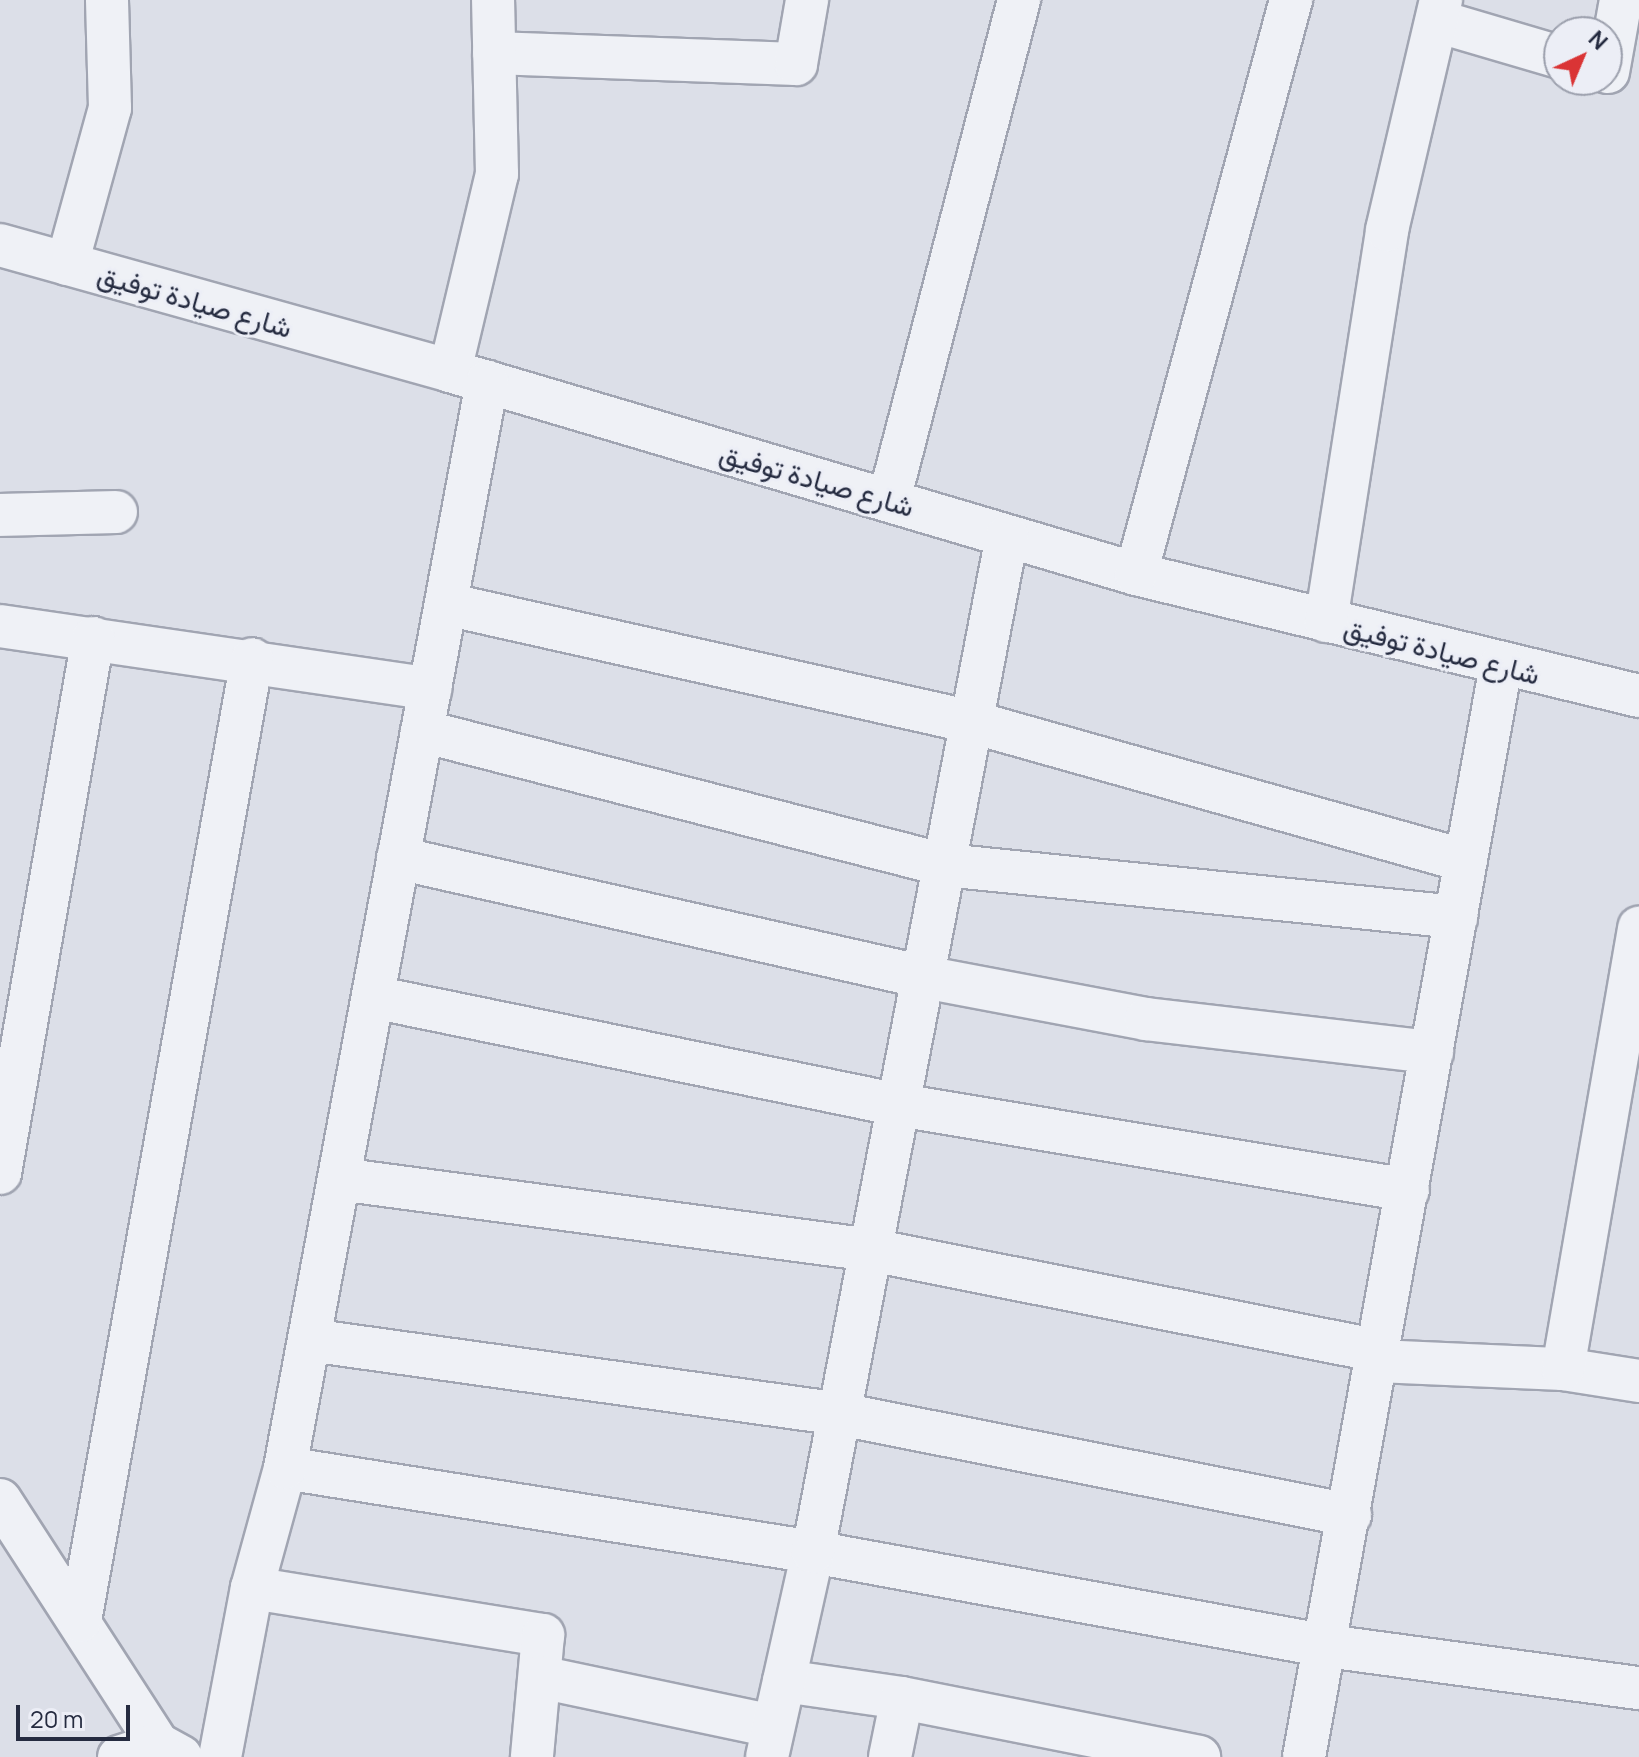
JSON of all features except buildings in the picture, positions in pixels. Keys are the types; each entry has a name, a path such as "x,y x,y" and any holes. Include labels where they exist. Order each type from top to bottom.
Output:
{"street":[{"path":"67,264 110,108 107,0"},
{"path":"220,1757 252,1588 285,1468 446,604 468,376 497,174 493,0"},
{"path":"494,53 796,64 807,0"},
{"path":"889,500 1019,0"},
{"path":"1136,574 1291,0"},
{"path":"1326,621 1387,230 1439,11 1543,51"},
{"name":"شارع صيادة توفيق","path":"0,245 468,376 1136,574 1501,665 1639,696"},
{"path":"0,515 116,512"},
{"path":"540,1677 769,1741 813,1552 1007,536"},
{"path":"446,604 972,722 1466,861"},
{"path":"0,626 252,659 430,689"},
{"path":"0,1173 7,1088 93,638"},
{"path":"80,1621 252,659"},
{"path":"1304,1757 1327,1646 1501,665"},
{"path":"422,731 945,865 1456,917"},
{"path":"398,858 924,977 1146,1019 1432,1052"},
{"path":"1563,1369 1639,928"},
{"path":"373,997 899,1105 1408,1190"},
{"path":"339,1179 871,1250 1378,1356 1563,1369 1639,1381"},
{"path":"309,1340 840,1414 1350,1515"},
{"path":"285,1468 813,1552 1327,1646 1639,1688"},
{"path":"0,1500 169,1750 119,1757"},
{"path":"252,1588 543,1635 532,1757"},
{"path":"784,1681 902,1698 1199,1757"},
{"path":"890,1757 902,1698"}]}
